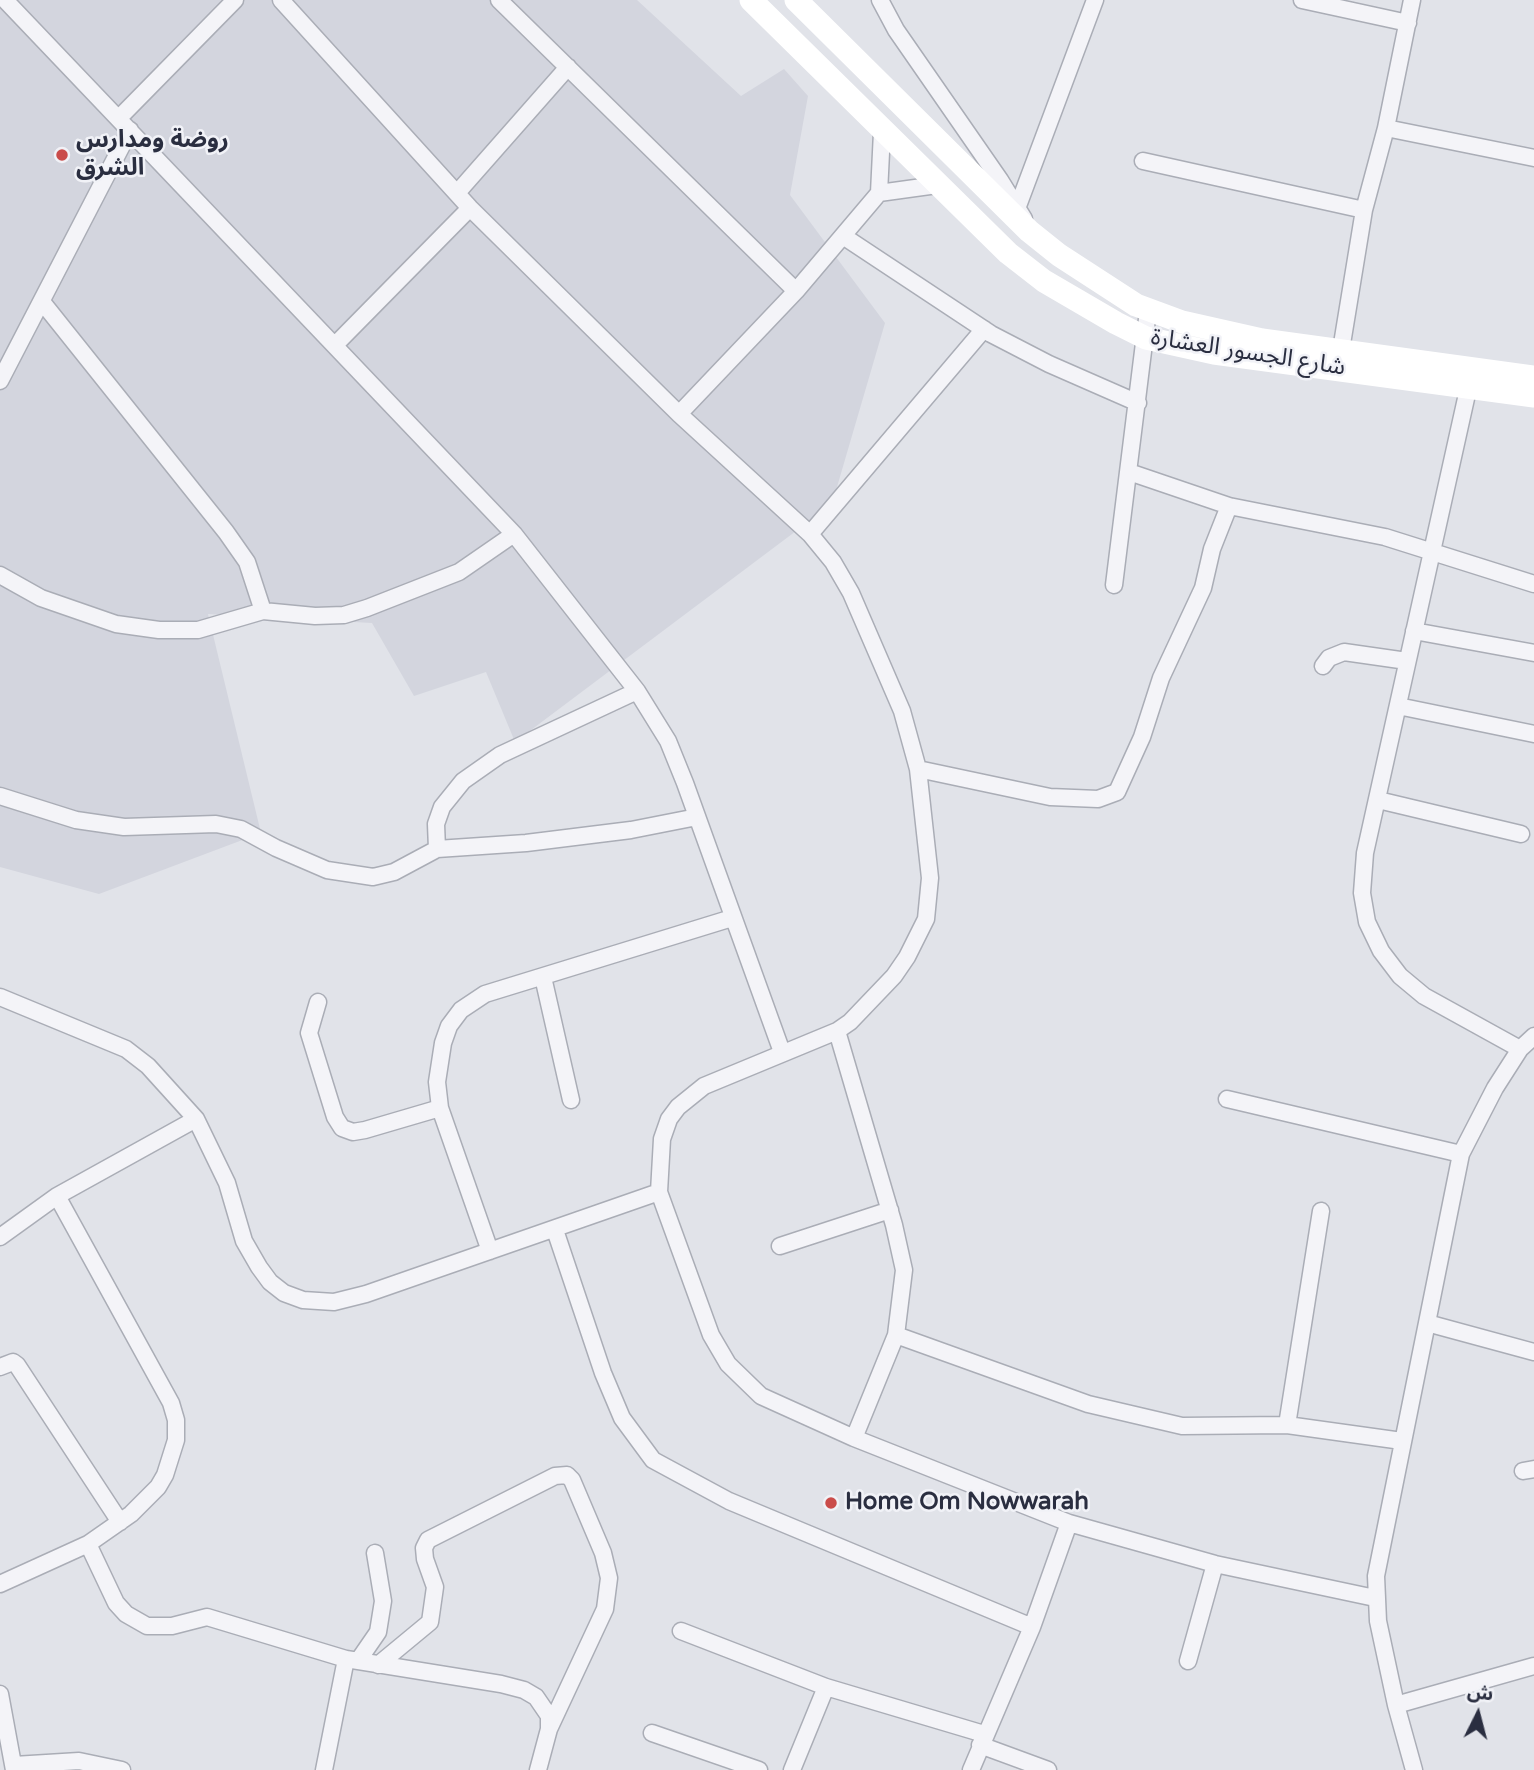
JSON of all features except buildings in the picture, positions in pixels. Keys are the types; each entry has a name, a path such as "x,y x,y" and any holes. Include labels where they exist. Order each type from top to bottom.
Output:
{"main road":[{"name":"شارع الجسور العشارة","path":"751,0 1008,253 1044,281 1146,338 1214,353 1469,385 1534,396"},
{"name":"شارع الجسور العشارة","path":"796,0 1029,231 1059,255 1148,311 1223,332 1534,377"}],"street":[{"path":"0,5 4,0 125,124 514,534 638,691 668,741 782,1052"},
{"path":"0,381 43,303 125,124 235,0"},
{"path":"282,0 470,208 679,414 810,534 833,562 864,619 902,711 918,769 930,878 926,919 894,976 861,1013 837,1031 704,1086 678,1107 669,1119 662,1139 659,1192 711,1335 728,1364 761,1396 854,1438 1069,1523 1215,1564 1375,1598"},
{"path":"499,0 796,291"},
{"path":"880,0 895,30 1018,206 1029,231"},
{"path":"1018,206 1095,0"},
{"path":"1302,0 1408,23"},
{"path":"1342,350 1364,210 1386,128 1412,0"},
{"path":"457,193 568,67"},
{"path":"1386,128 1534,158"},
{"path":"679,414 796,291 879,193 883,132"},
{"path":"1143,161 1364,210"},
{"path":"879,193 937,185"},
{"path":"335,345 470,208"},
{"path":"843,236 984,329 1049,363 1138,403"},
{"path":"43,303 226,532 247,562 263,611"},
{"path":"1114,585 1148,311"},
{"path":"810,534 984,329"},
{"path":"1469,385 1366,853 1362,893 1367,922 1381,951 1401,976 1424,996 1520,1049"},
{"path":"1129,472 1229,506 1385,537 1534,584"},
{"path":"918,769 1051,796 1098,799 1117,792 1142,737 1161,678 1203,588 1212,549 1229,506"},
{"path":"0,575 41,598 116,624 159,630 198,631 263,611 315,616 344,615 367,608 459,572 514,534"},
{"path":"1414,631 1534,653"},
{"path":"1323,666 1329,658 1344,652 1407,661"},
{"path":"437,849 436,824 442,807 463,781 500,755 638,691"},
{"path":"1398,706 1534,734"},
{"path":"0,796 76,820 124,827 216,824 241,829 327,870 373,877 394,872 437,849 526,843 631,830 697,817"},
{"path":"1378,800 1521,834"},
{"path":"490,1251 440,1108 437,1082 443,1043 449,1026 461,1010 485,993 732,918"},
{"path":"542,977 571,1100"},
{"path":"0,997 126,1049 148,1066 196,1119 227,1183 244,1241 270,1282 284,1293 303,1300 334,1302 366,1294 659,1192"},
{"path":"318,1002 309,1033 335,1117 342,1128 353,1132 365,1130 440,1108"},
{"path":"837,1031 890,1210 904,1270 896,1335 854,1438"},
{"path":"1414,1770 1396,1704 1375,1598 1376,1576 1461,1154 1495,1088 1520,1049 1534,1036"},
{"path":"1227,1099 1461,1154"},
{"path":"0,1237 57,1196 196,1119"},
{"path":"0,1584 89,1544 120,1522 158,1487 166,1475 176,1440 176,1420 171,1403 57,1196"},
{"path":"780,1246 890,1210"},
{"path":"1287,1425 1321,1211"},
{"path":"555,1230 603,1373 622,1418 653,1460 729,1501 1032,1627"},
{"path":"1427,1323 1534,1352"},
{"path":"896,1335 1088,1404 1182,1426 1287,1425 1402,1441"},
{"path":"0,1367 13,1362 17,1365 120,1522"},
{"path":"378,1665 430,1622 435,1587 425,1559 424,1548 428,1541 555,1476 566,1475 572,1480 603,1553 609,1578 605,1609 549,1729 538,1770"},
{"path":"971,1770 1032,1627 1069,1523"},
{"path":"89,1544 116,1603 126,1614 147,1626 172,1626 207,1617 352,1660 524,1690 545,1707 549,1729"},
{"path":"324,1770 352,1660 378,1632 383,1601 375,1553"},
{"path":"1188,1661 1215,1564"},
{"path":"681,1631 826,1687 982,1739 1048,1770"},
{"path":"1396,1704 1534,1666"},
{"path":"792,1770 826,1687"},
{"path":"0,1694 14,1768 79,1761 122,1770"},
{"path":"653,1733 759,1770"}],"shaded area":[{"path":"0,0 637,0 741,96 784,69 808,96 790,195 885,323 832,504 515,742 486,672 414,696 372,623 208,614 261,833 99,894 0,867"}],"place":[{"name":"روضة ومدارس الشرق","path":"62,155"},
{"name":"Home Om Nowwarah","path":"831,1503"}]}
